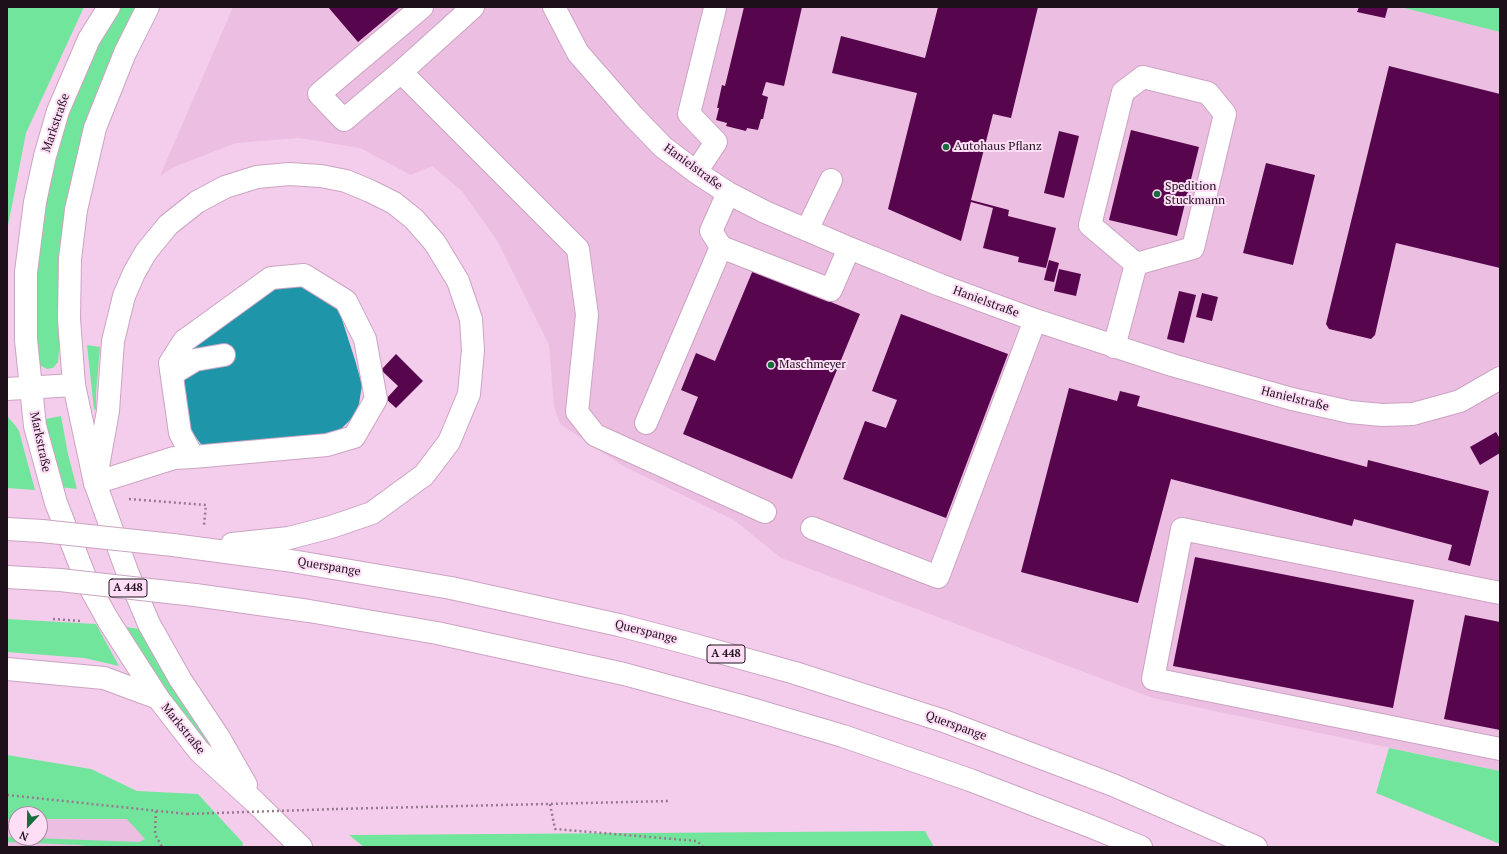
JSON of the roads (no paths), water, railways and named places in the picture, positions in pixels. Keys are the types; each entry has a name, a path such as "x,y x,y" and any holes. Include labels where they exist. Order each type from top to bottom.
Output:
{"main road":[{"name":"Markstraße","path":"109,7 89,39 58,110 34,202 26,272 26,340 35,426 45,468 56,503 87,582 108,620 158,698 199,751 255,802 301,847"},
{"name":"Markstraße","path":"148,7 124,53 95,128 76,210 70,259 69,319 74,385 95,483 128,574 149,624 180,679 218,736 255,802"},
{"path":"422,7 320,94 344,120 401,72 473,7"},
{"name":"Hanielstraße","path":"554,7 578,53 633,116 663,146 696,172 728,193 765,212 940,285 1114,347 1292,399 1350,412 1382,415 1413,414 1460,400 1500,378"},
{"path":"696,172 716,142 689,114 715,8"},
{"path":"401,72 578,249 587,315 577,412 595,435 765,512"},
{"path":"1143,77 1208,93 1225,114 1193,248 1136,264 1090,225 1123,92 1143,77"},
{"path":"173,545 243,544 289,538 331,528 372,513 424,475 449,442 469,394 473,350 471,320 458,281 435,243 414,219 394,203 370,190 346,181 321,176 289,174 257,177 225,187 196,202 168,225 146,252 134,273 124,296 113,341 108,411 95,483 174,458 193,457 328,445 354,437 376,399 365,339 346,300 304,275 271,278 184,341 170,363 180,433 193,457"},
{"path":"807,230 831,180"},
{"path":"728,193 710,232 721,247 831,290 849,248"},
{"path":"646,423 721,247"},
{"path":"1114,347 1136,264"},
{"path":"812,528 938,577 1035,320"},
{"path":"172,374 195,360 224,355"},
{"path":"7,390 74,385"},
{"name":"Querspange","path":"7,529 42,531 173,545 286,560 451,588 688,643 795,673 944,721 1113,785 1256,847"},
{"path":"1499,587 1182,529 1153,680 1500,749"},
{"name":"A 448","path":"7,577 60,580 195,595 310,611 437,633 631,676 843,736 970,780 1141,847"},
{"path":"7,669 104,678 158,698"}],"water":[{"path":"288,285 309,286 338,307 362,385 359,404 353,417 340,430 321,439 217,446 201,444 191,431 181,386 191,347 220,329 267,291"}],"place":[{"name":"Autohaus Pflanz","path":"946,147"},
{"name":"Spedition Stuckmann","path":"1157,194"},
{"name":"Maschmeyer","path":"771,365"}]}
